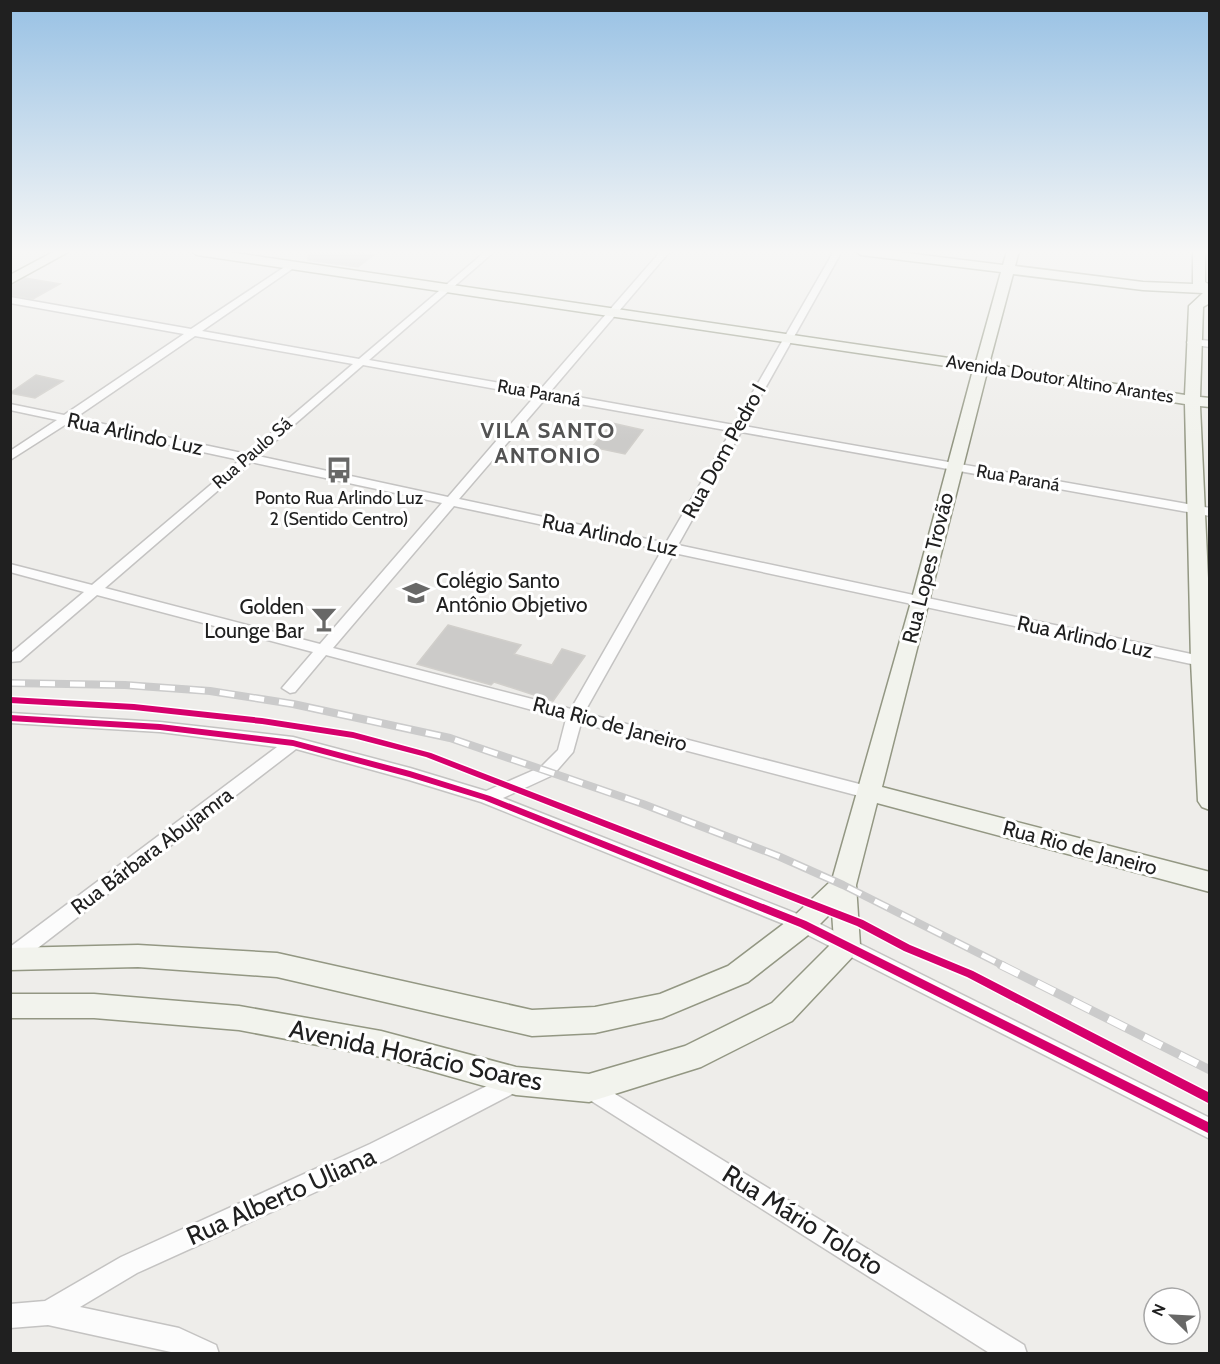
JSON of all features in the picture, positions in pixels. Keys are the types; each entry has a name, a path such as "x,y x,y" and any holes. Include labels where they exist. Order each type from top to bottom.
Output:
{"main road":[{"name":"Avenida Doutor Altino Arantes","path":"638,315 1200,401"},
{"name":"Rua Lopes Trovão","path":"843,885 921,602 954,466 996,315"},
{"path":"1202,315 1200,401 1209,801"},
{"name":"Rua Rio de Janeiro","path":"867,792 1209,882"},
{"path":"10,958 138,956 277,965 532,1023 595,1020 662,1006 738,974 803,924 843,885"},
{"path":"843,885 847,945"},
{"name":"Avenida Horácio Soares","path":"10,1006 94,1006 239,1018 381,1044 516,1082 589,1088 691,1059 782,1012 847,945"}],"street":[{"name":"Rua Paraná","path":"94,315 1202,510"},
{"path":"10,457 219,315"},
{"name":"Rua Paulo Sá","path":"15,658 416,315"},
{"path":"290,688 321,649 611,315"},
{"name":"Rua Dom Pedro I","path":"487,798 547,771 565,752 575,715 801,315"},
{"name":"Rua Arlindo Luz","path":"10,407 1205,662"},
{"name":"Rua Rio de Janeiro","path":"10,568 867,792"},
{"path":"10,718 160,727 293,743 410,774 487,798 803,924 1209,1129"},
{"name":"Rua Bárbara Abujamra","path":"10,958 293,743"},
{"name":"Rua Alberto Uliana","path":"48,1313 129,1265 378,1152 516,1082"},
{"name":"Rua Mário Toloto","path":"589,1088 1015,1353"},
{"path":"10,1316 48,1313 179,1340 207,1353"}],"building":[{"path":"36,375 63,381 35,398 10,393"},
{"path":"612,423 643,430 625,454 592,447"},
{"path":"448,625 521,645 514,654 552,665 562,649 585,656 553,701 494,682 491,685 417,664"}],"railway":[{"path":"10,683 125,685 210,691 293,704 450,738 643,804 778,856 843,885 1004,966"},
{"path":"1001,965 1210,1070"}],"cycle path":[{"path":"10,700 134,707 262,721 353,735 428,755 860,923 907,948 970,974 1210,1099"},
{"path":"10,718 160,727 293,743 410,774 487,798 803,924 1210,1129"}],"place":[{"name":"Ponto Rua Arlindo Luz 2 (Sentido Centro)","path":"339,470"},
{"name":"Colégio Santo Antônio Objetivo","path":"416,593"},
{"name":"Golden Lounge Bar","path":"324,619"}],"district":[{"name":"VILA SANTO ANTONIO","path":"548,443"}]}
